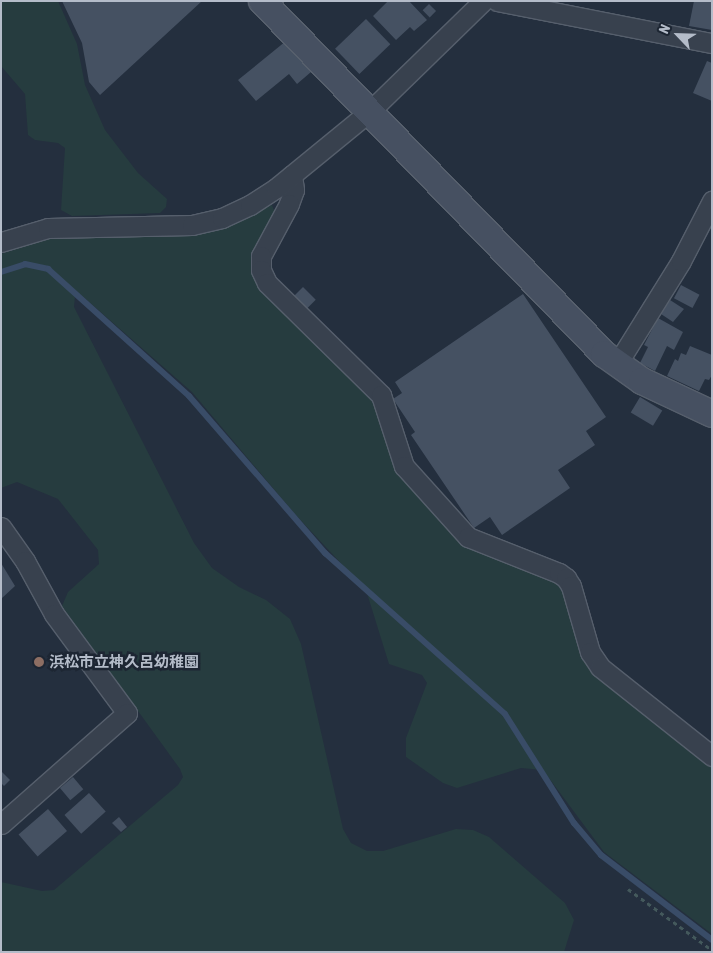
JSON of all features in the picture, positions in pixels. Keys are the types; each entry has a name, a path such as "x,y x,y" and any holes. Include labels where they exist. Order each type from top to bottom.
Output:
{"street":[{"path":"262,1 617,364 642,381 712,414"},
{"path":"1,242 48,228 192,225 222,218 250,205 292,175 369,112 483,1"},
{"path":"497,1 712,43"},
{"path":"292,175 294,190 289,204 261,256 261,270 267,283 380,395 404,466 468,537 566,578 571,586 590,652 600,666 712,756"},
{"path":"617,364 680,261 712,201"},
{"path":"1,527 25,560 54,614 127,713 1,824"}],"path":[{"path":"628,889 712,950"}],"green space":[{"path":"1,1 58,1 77,44 85,85 105,130 138,173 167,199 166,207 160,213 72,216 61,210 65,148 58,143 35,140 28,135 25,94 1,66"},
{"path":"272,205 275,213 253,254 374,399 463,544 555,580 564,589 576,637 594,672 702,760 712,764 712,934 604,852 543,770 521,768 457,788 443,783 406,757 406,738 427,683 422,675 389,664 366,590 294,513 192,392 80,294 75,296 74,307 194,543 212,568 239,587 266,600 290,619 301,644 343,829 351,843 367,851 383,851 456,829 473,830 489,837 565,903 574,920 564,952 1,952 1,882 42,891 54,890 178,785 183,777 180,769 62,606 68,592 99,564 98,550 58,499 17,482 1,488 1,254 49,239 193,235 225,228"}],"building":[{"path":"62,1 202,1 100,95 89,82 82,43"},
{"path":"388,1 409,1 427,20 414,31 410,27 396,40 373,16"},
{"path":"694,1 712,1 712,30 689,26"},
{"path":"429,4 436,11 430,17 423,10"},
{"path":"366,19 390,44 359,74 335,49"},
{"path":"286,41 311,72 297,84 289,74 256,101 238,80"},
{"path":"707,61 712,63 712,101 693,93"},
{"path":"681,285 700,295 692,308 674,298"},
{"path":"303,287 316,300 307,308 295,295"},
{"path":"523,294 606,417 586,431 595,445 558,470 570,488 502,535 490,517 474,528 411,435 415,432 393,399 402,393 395,382"},
{"path":"670,300 684,309 673,322 661,314"},
{"path":"658,318 683,332 674,350 667,346 655,371 640,363 648,347 644,345"},
{"path":"690,346 712,355 712,375 709,380 705,379 699,391 667,376 675,359 678,361 681,353 686,355"},
{"path":"640,397 662,410 653,426 631,412"},
{"path":"1,563 15,586 1,599"},
{"path":"1,771 10,780 4,786 1,783"},
{"path":"73,777 83,789 70,800 60,788"},
{"path":"89,793 106,812 81,834 64,815"},
{"path":"48,809 67,831 38,856 19,835"},
{"path":"119,817 127,827 121,832 112,823"}],"waterway":[{"path":"1,272 25,264 48,269 189,396 325,553 505,714 574,823 601,855 712,940"}],"place":[{"name":"浜松市立神久呂幼稚園","path":"39,662"}]}
